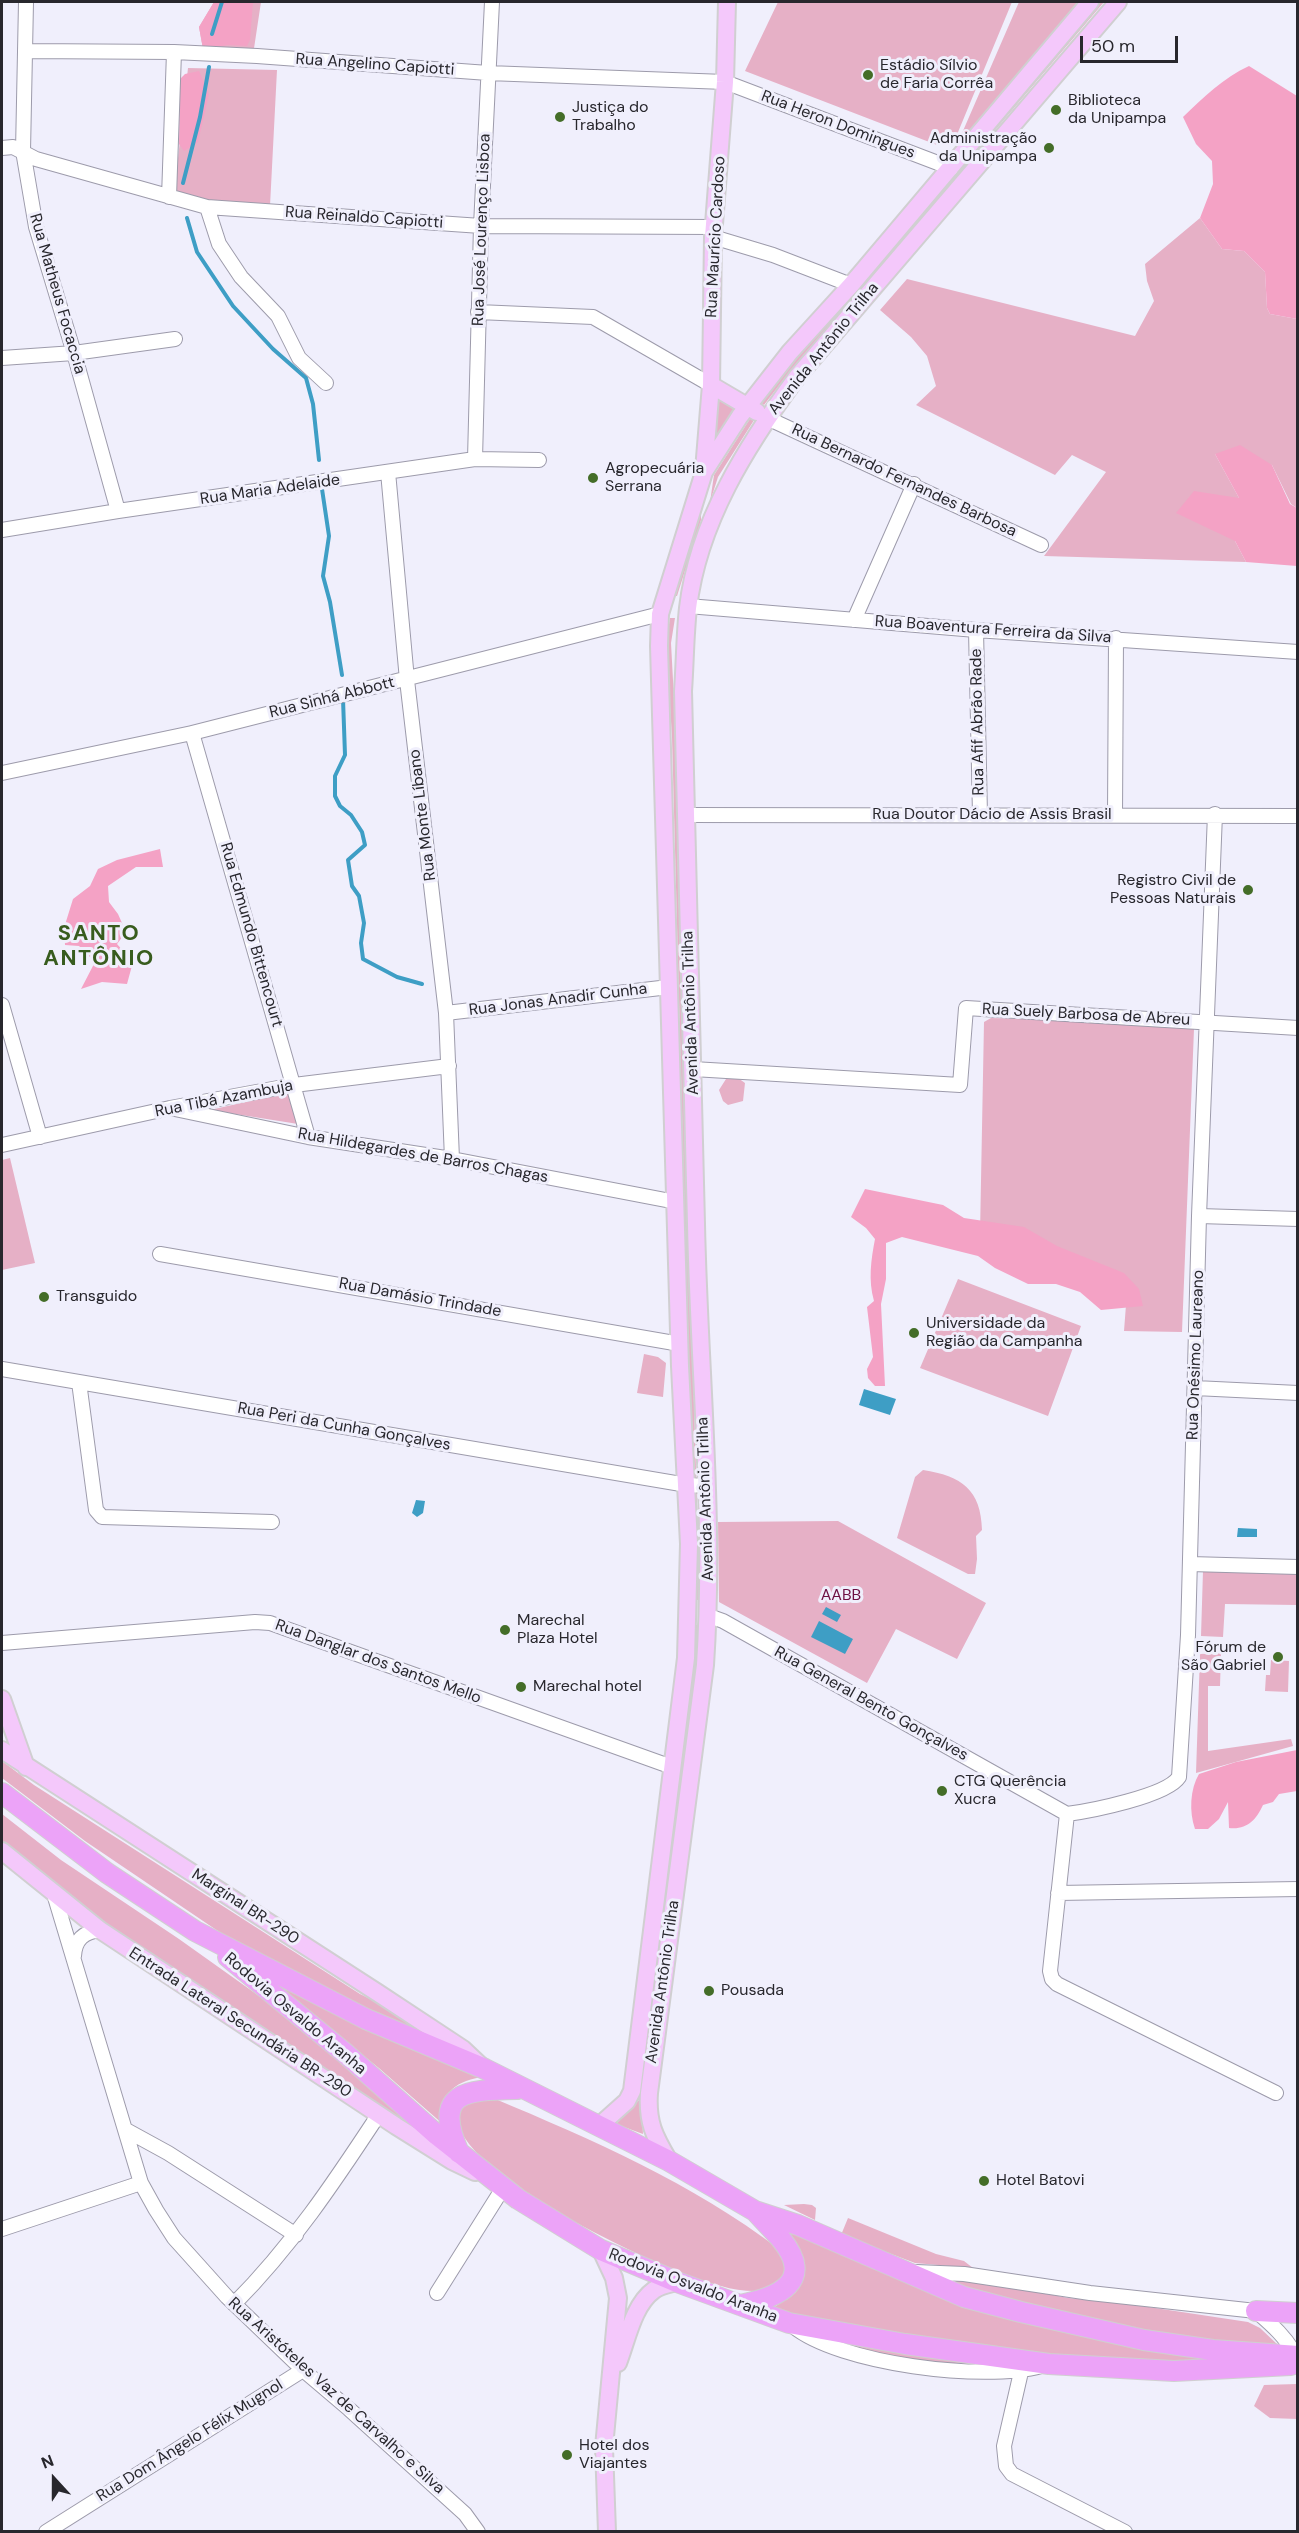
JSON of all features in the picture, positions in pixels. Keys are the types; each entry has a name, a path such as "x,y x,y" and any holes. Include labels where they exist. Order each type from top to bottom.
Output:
{"highway":[{"name":"Rodovia Osvaldo Aranha","path":"2,1793 107,1873 195,1931 346,2054 496,2183 545,2218 601,2250 677,2282 789,2323 906,2344 1049,2364 1174,2371 1297,2359"},
{"name":"Rodovia Osvaldo Aranha","path":"195,1931 366,2019 485,2069 669,2161 755,2211 798,2225 964,2297 1144,2340 1297,2359"},
{"path":"459,2153 448,2123 451,2107 457,2100 476,2089 522,2088"},
{"path":"740,2305 777,2295 786,2289 794,2274 791,2255 755,2211"},
{"path":"1256,2311 1298,2313"}],"main road":[{"name":"Rua Maurício Cardoso","path":"704,472 711,385 714,232 725,82 727,2"},
{"name":"Avenida Antônio Trilha","path":"669,2161 654,2135 640,2092 672,1767 686,1658 689,1544 680,1344 659,646 660,614 704,472 747,406 790,352 852,285 1090,2"},
{"name":"Avenida Antônio Trilha","path":"640,2092 705,1665 709,1616 686,815 684,691 688,606 705,537 736,469 767,418 797,377 1118,2"},
{"path":"711,385 767,418"},
{"path":"704,472 705,537"},
{"path":"2,1699 26,1767"},
{"name":"Marginal BR-290","path":"2,1750 463,2049 485,2069"},
{"name":"Entrada Lateral Secundária BR-290","path":"2,1851 100,1929 452,2161 496,2183"},
{"path":"599,2126 640,2092"},
{"path":"601,2250 614,2278 618,2298 604,2447 606,2532"},
{"path":"610,2380 640,2308 654,2290 677,2282"}],"street":[{"name":"Rua Matheus Focaccia","path":"26,2 22,151 36,227 118,511"},
{"name":"Rua José Lourenço Lisboa","path":"475,459 481,226 492,2"},
{"name":"Rua Angelino Capiotti","path":"25,51 174,52 488,73 725,82"},
{"path":"169,196 174,52"},
{"name":"Rua Heron Domingues","path":"725,82 951,168"},
{"name":"Rua Reinaldo Capiotti","path":"2,148 13,147 36,159 207,207 481,226 714,232 852,285"},
{"path":"207,207 219,243 241,277 278,316 299,358 326,382"},
{"path":"478,312 593,317 711,385"},
{"path":"2,358 74,353 175,339"},
{"name":"Rua Bernardo Fernandes Barbosa","path":"767,418 914,484 1041,545"},
{"name":"Rua Maria Adelaide","path":"2,530 475,459 539,460"},
{"name":"Rua Monte Líbano","path":"388,472 407,680 446,1013 452,1159"},
{"path":"854,620 914,484"},
{"name":"Rua Boaventura Ferreira da Silva","path":"688,606 976,630 1298,652"},
{"name":"Rua Sinhá Abbott","path":"2,774 192,733 660,614"},
{"name":"Rua Afif Abrão Rade","path":"976,630 980,815"},
{"path":"1115,815 1116,638"},
{"name":"Rua Edmundo Bittencourt","path":"192,733 308,1137"},
{"name":"Rua Doutor Dácio de Assis Brasil","path":"686,815 1215,814 1298,816"},
{"name":"Rua Onésimo Laureano","path":"1067,1814 1096,1810 1166,1788 1179,1777 1187,1658 1206,1022 1215,814"},
{"name":"Rua Jonas Anadir Cunha","path":"446,1013 669,987"},
{"path":"2,1005 40,1137"},
{"name":"Rua Suely Barbosa de Abreu","path":"693,1069 960,1084 966,1008 1298,1028"},
{"name":"Rua Tibá Azambuja","path":"2,1145 170,1108 294,1085 449,1066"},
{"name":"Rua Hildegardes de Barros Chagas","path":"170,1108 308,1137 452,1159 676,1202"},
{"path":"1200,1216 1298,1219"},
{"name":"Rua Damásio Trindade","path":"160,1254 680,1344"},
{"name":"Rua Peri da Cunha Gonçalves","path":"2,1369 687,1485 706,1486"},
{"path":"79,1382 96,1510 102,1517 272,1522"},
{"path":"1195,1388 1298,1393"},
{"path":"1190,1564 1298,1567"},
{"name":"Rua General Bento Gonçalves","path":"709,1616 723,1621 1067,1814"},
{"name":"Rua Danglar dos Santos Mello","path":"2,1643 255,1622 270,1623 672,1767"},
{"path":"1067,1814 1050,1971 1052,1979 1276,2093"},
{"path":"1058,1893 1298,1889"},
{"name":"Rua Aristóteles Vaz de Carvalho e Silva","path":"54,1894 141,2182 174,2238 234,2304 303,2370 465,2514 478,2532"},
{"path":"74,1958 75,1946 83,1935 100,1929"},
{"path":"234,2304 267,2270 296,2235 379,2114"},
{"path":"126,2130 168,2153 296,2235"},
{"path":"2,2229 141,2182"},
{"path":"437,2293 496,2183"},
{"path":"906,2272 964,2274 1090,2294 1256,2311 1288,2342 1297,2359"},
{"path":"789,2323 811,2338 886,2363 930,2369 1021,2372 1049,2364"},
{"name":"Rua Dom Ângelo Félix Mugnol","path":"46,2532 303,2370"},
{"path":"1021,2372 1004,2446 1006,2466 1012,2474 1125,2532"}],"green space":[{"path":"214,2 261,2 253,55 203,49 199,27"},
{"name":"Estádio Sílvio de Faria Corrêa","path":"778,2 1012,2 956,137 950,142 937,145 745,71"},
{"path":"1019,2 1079,2 956,147"},
{"path":"1099,2 1104,2 790,371 764,405 761,403 787,369"},
{"path":"188,68 277,70 270,206 201,204 176,197 175,185"},
{"path":"1200,218 1222,249 1244,251 1265,272 1267,308 1270,314 1297,319 1297,508 1291,504 1272,465 1215,454 1239,498 1235,541 1246,562 1044,556 1106,472 1072,455 1055,475 916,405 936,386 927,356 911,337 880,310 907,279 1135,336 1154,301 1147,281 1145,264"},
{"path":"718,398 738,410 716,447"},
{"path":"753,414 756,417 718,477 710,502 714,475"},
{"path":"701,502 701,520 677,596 671,596"},
{"path":"670,618 675,618 671,643 676,736 678,878 700,1600 695,1600 672,737 666,643"},
{"path":"991,1018 1188,1023 1194,1029 1182,1332 1124,1331 1126,1305 980,1234 984,1022"},
{"path":"738,1078 745,1083 743,1101 728,1105 723,1101 719,1090 726,1079"},
{"path":"290,1092 298,1124 210,1110"},
{"path":"10,1158 35,1263 2,1270 2,1160"},
{"path":"958,1279 1081,1326 1048,1416 920,1368"},
{"path":"644,1354 658,1357 666,1363 663,1397 637,1393"},
{"path":"923,1470 949,1476 959,1481 967,1487 978,1505 982,1530 976,1536 975,1574 968,1574 897,1538 915,1477"},
{"name":"AABB","path":"838,1521 986,1603 957,1659 896,1629 867,1683 719,1602 718,1522"},
{"path":"1203,1571 1297,1574 1297,1605 1225,1604 1223,1637 1201,1636"},
{"path":"695,1625 699,1625 698,1646 643,2079 638,2079"},
{"path":"1221,1653 1220,1686 1208,1686 1208,1751 1291,1739 1293,1746 1196,1773 1200,1654"},
{"path":"1271,1660 1289,1661 1288,1692 1265,1691 1266,1675 1270,1675"},
{"path":"2,1761 34,1785 360,1994 411,2019 452,2048 411,2031 240,1946 85,1841 2,1778"},
{"path":"2,1814 61,1860 179,1939 290,2018 434,2142 64,1896 2,1845"},
{"path":"271,1976 481,2077 462,2083 450,2092 444,2105 444,2125 380,2069 275,1985"},
{"path":"493,2098 604,2147 712,2203 779,2249 784,2261 785,2274 771,2290 746,2291 721,2286 657,2262 615,2243 531,2196 496,2170 470,2145 457,2121 462,2104"},
{"path":"641,2098 643,2134 616,2124"},
{"path":"804,2204 816,2208 815,2220 784,2205"},
{"path":"848,2218 936,2254 964,2261 973,2268 915,2263 841,2235"},
{"path":"772,2222 931,2291 1240,2358 1178,2366 1050,2357 838,2326 773,2308 796,2292 800,2282"},
{"path":"931,2277 984,2281 1068,2298 1122,2303 1248,2322 1260,2328 1278,2345 1186,2340 1032,2310"},
{"path":"818,2336 1008,2364 971,2365 892,2359"},
{"path":"1297,2384 1297,2419 1270,2418 1254,2406 1264,2385"}],"shaded area":[{"path":"214,2 253,2 250,40 247,46 228,45 203,49 199,27"},
{"path":"1249,66 1297,96 1297,319 1270,314 1267,308 1265,272 1244,251 1222,249 1200,218 1213,184 1212,161 1196,144 1183,117 1222,82"},
{"path":"199,71 209,94 198,142 184,151 179,144 180,79 185,74"},
{"path":"1240,445 1272,465 1290,504 1297,508 1297,566 1246,562 1235,541 1176,513 1194,491 1239,498 1215,454"},
{"path":"160,849 163,867 136,867 108,886 109,902 118,914 126,932 117,944 133,962 127,984 102,982 81,989 95,962 79,946 65,945 64,928 73,899 90,886 98,869 117,860"},
{"path":"865,1189 943,1205 964,1218 1024,1227 1057,1246 1124,1273 1139,1289 1143,1306 1101,1310 1080,1292 1056,1284 1028,1284 995,1268 978,1256 902,1237 886,1243 886,1279 881,1304 885,1386 875,1386 868,1378 867,1369 873,1357 867,1307 874,1301 871,1262 875,1239 866,1228 851,1217"},
{"path":"1297,1750 1297,1791 1279,1794 1273,1802 1263,1805 1254,1819 1246,1826 1229,1828 1228,1802 1219,1819 1208,1829 1195,1829 1191,1801 1199,1774 1236,1762"}],"water":[{"path":"864,1389 896,1399 890,1415 859,1405"},
{"path":"416,1500 425,1501 423,1513 417,1517 412,1513"},
{"path":"1238,1528 1257,1529 1257,1537 1237,1537"},
{"path":"826,1607 841,1615 837,1622 822,1614"},
{"path":"819,1621 853,1639 845,1654 811,1637"}],"waterway":[{"path":"212,34 222,2"},
{"path":"183,183 200,117 209,67"},
{"path":"187,218 197,252 233,306 273,349 306,378 313,404 319,460"},
{"path":"322,489 329,536 323,576 330,602 342,675"},
{"path":"343,699 345,755 335,776 335,796 340,806 351,815 362,832 365,845 348,860 352,886 359,896 364,923 361,943 363,959 397,977 422,984"}],"place":[{"name":"Estádio Sílvio de Faria Corrêa","path":"868,75"},
{"name":"Biblioteca da Unipampa","path":"1056,110"},
{"name":"Justiça do Trabalho","path":"560,117"},
{"name":"Administração da Unipampa","path":"1049,148"},
{"name":"Agropecuária Serrana","path":"593,478"},
{"name":"Registro Civil de Pessoas Naturais","path":"1248,890"},
{"name":"Transguido","path":"44,1297"},
{"name":"Universidade da Região da Campanha","path":"914,1333"},
{"name":"Marechal Plaza Hotel","path":"505,1630"},
{"name":"Fórum de São Gabriel","path":"1278,1657"},
{"name":"Marechal hotel","path":"521,1687"},
{"name":"CTG Querência Xucra","path":"942,1791"},
{"name":"Pousada","path":"709,1991"},
{"name":"Hotel Batovi","path":"984,2181"},
{"name":"Hotel dos Viajantes","path":"567,2455"}],"district":[{"name":"SANTO ANTÔNIO","path":"99,946"}]}
